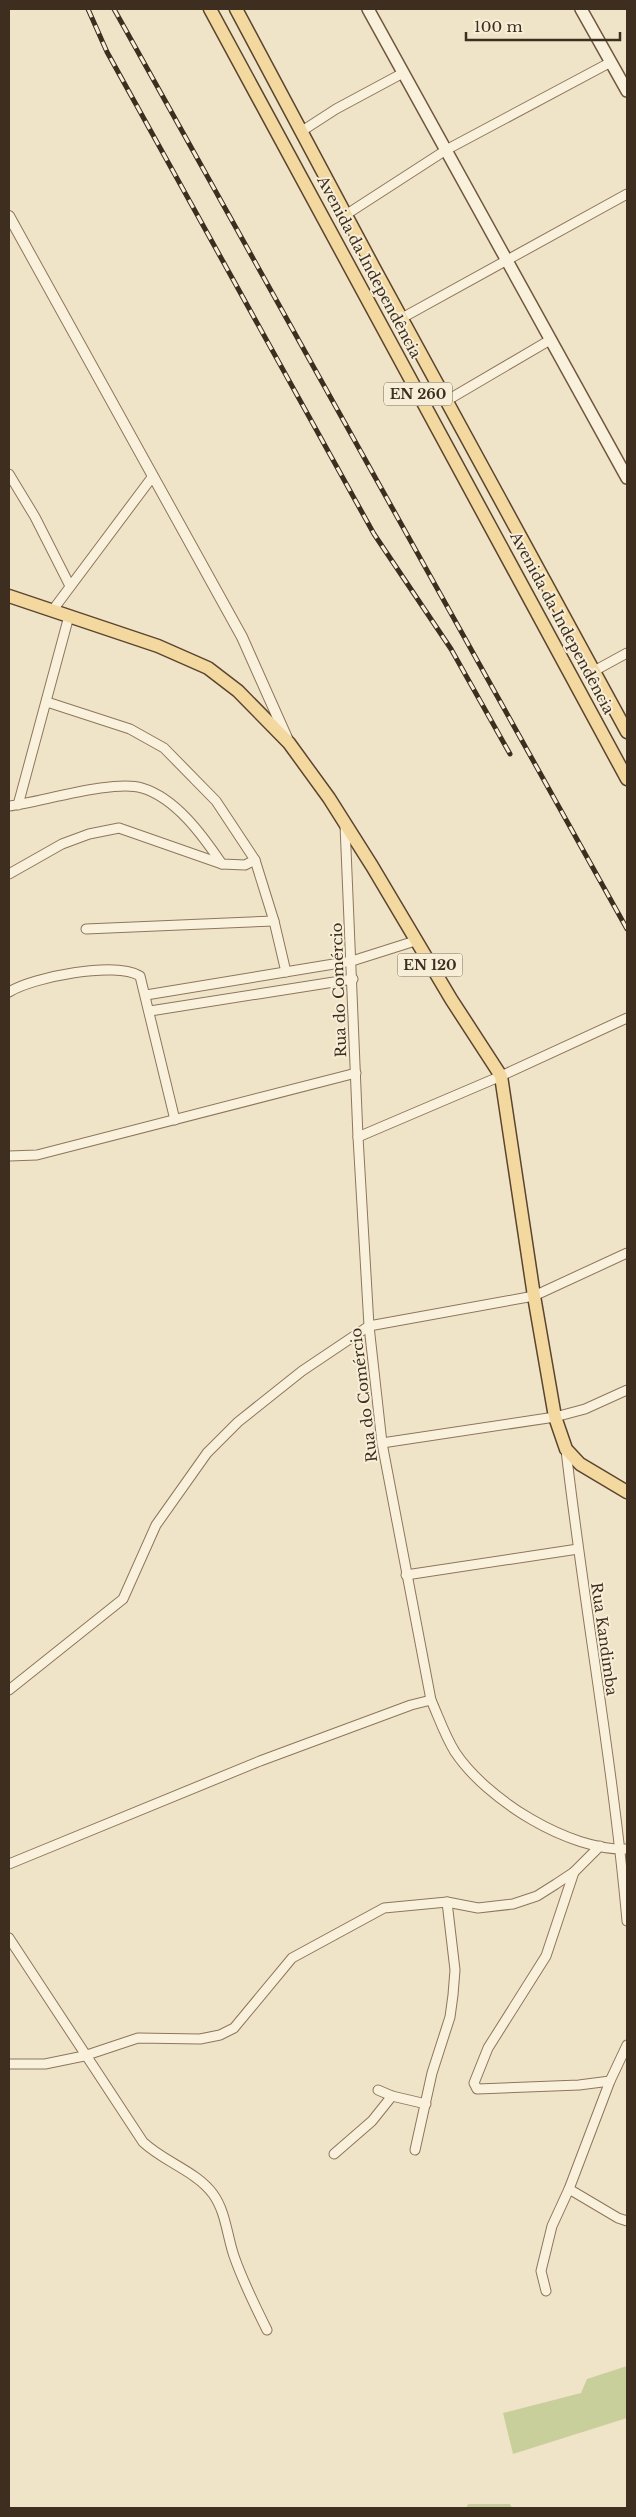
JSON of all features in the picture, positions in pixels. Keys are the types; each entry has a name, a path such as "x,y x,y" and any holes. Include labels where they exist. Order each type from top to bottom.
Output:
{"main road":[{"name":"Avenida da Independência","path":"210,9 627,778"},
{"name":"Avenida da Independência","path":"236,9 446,401 627,732"},
{"path":"368,9 627,478"},
{"path":"581,9 627,91"},
{"path":"232,49 252,38"},
{"path":"354,277 373,266"},
{"path":"506,554 523,543"},
{"name":"EN 120","path":"9,596 158,646 208,668 238,691 289,743 345,822 415,941 501,1076 534,1296 555,1417 566,1449 580,1464 627,1492"}],"street":[{"path":"347,214 446,150 611,62"},
{"path":"302,131 336,109 403,73"},
{"path":"402,318 627,194"},
{"path":"9,216 242,637 289,743"},
{"path":"446,401 550,340"},
{"path":"9,474 35,517 70,586"},
{"path":"52,611 153,476"},
{"path":"69,616 47,702 13,806 119,786 141,787 168,802 205,838 222,864"},
{"path":"594,671 627,653"},
{"path":"47,702 130,729 164,748 216,801 255,860 274,921 286,972"},
{"name":"Rua do Comércio","path":"345,822 353,979 358,1137 369,1326 382,1442 431,1700 456,1753 470,1771 494,1794 546,1827 570,1838 600,1846 624,1849"},
{"path":"9,874 62,844 88,834 119,828 222,864 244,865 255,860"},
{"path":"86,929 274,921"},
{"path":"146,995 352,961 415,941"},
{"path":"9,992 49,976 83,972 125,971 134,972 140,976 175,1120"},
{"path":"150,1011 353,979"},
{"path":"358,1137 501,1076 627,1018"},
{"path":"9,1156 37,1155 356,1073"},
{"path":"9,1690 123,1599 156,1525 207,1453 238,1422 302,1370 369,1326 534,1296 627,1253"},
{"path":"382,1442 555,1417 585,1409 627,1390"},
{"name":"Rua Kandimba","path":"566,1449 578,1550 624,1849 627,1921"},
{"path":"406,1575 578,1550"},
{"path":"9,1864 260,1761 411,1705 431,1700"},
{"path":"9,2064 45,2064 84,2056 138,2038 200,2039 220,2035 234,2028 292,1958 384,1908 447,1902 478,1908 513,1904 537,1896 574,1872 600,1846"},
{"path":"574,1872 546,1956 488,2048 474,2083 477,2089 579,2085 610,2081"},
{"path":"415,2150 439,2048 450,2017 453,1995 455,1970 447,1902"},
{"path":"9,1938 84,2056 142,2142 156,2155 200,2180 214,2194 220,2207 240,2275 267,2330"},
{"path":"546,2291 541,2271 552,2226 569,2189 610,2081 627,2045"},
{"path":"378,2090 392,2096 426,2104"},
{"path":"334,2154 372,2121 392,2096"},
{"path":"569,2189 618,2218 627,2221"}],"green space":[{"path":"627,2366 627,2418 513,2454 503,2413 581,2393 587,2379"},
{"path":"468,2504 510,2504 512,2508 466,2508"}],"railway":[{"path":"88,9 107,52 374,534 451,649 510,754"},
{"path":"114,9 627,929"}]}
